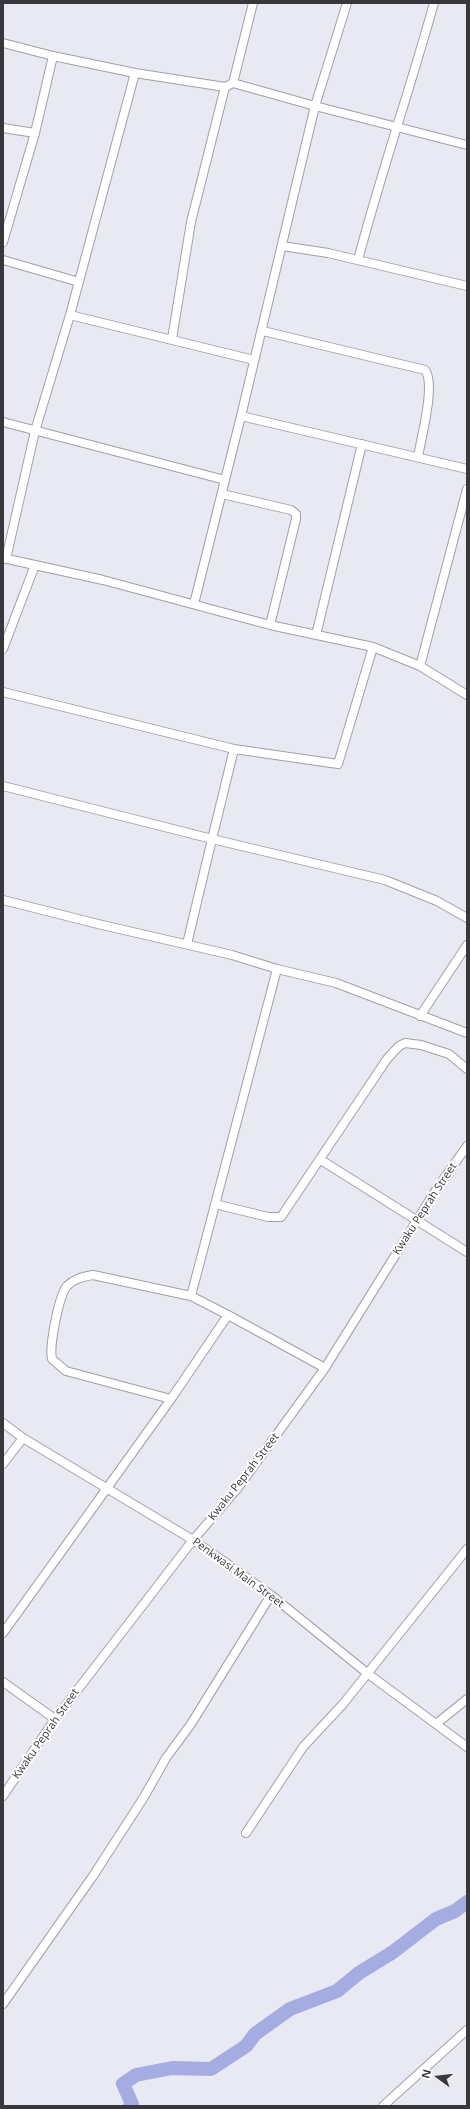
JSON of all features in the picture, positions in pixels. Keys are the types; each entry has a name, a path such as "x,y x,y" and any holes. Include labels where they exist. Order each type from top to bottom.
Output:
{"street":[{"path":"3,43 53,56 135,72 225,87 233,82 254,3"},
{"path":"194,604 254,360 263,331 315,106 347,3"},
{"path":"358,260 378,186 398,126 434,3"},
{"path":"3,242 35,133 53,56"},
{"path":"135,72 70,315 35,431 5,558 103,580 270,625 373,648 420,666 467,695"},
{"path":"233,82 315,106 398,126 467,145"},
{"path":"172,339 191,222 225,87"},
{"path":"3,128 35,133"},
{"path":"282,246 358,260 467,286"},
{"path":"3,260 79,282"},
{"path":"70,315 254,360"},
{"path":"263,331 425,370 428,374 429,390 418,457"},
{"path":"241,416 467,469"},
{"path":"3,422 225,480"},
{"path":"316,636 362,444"},
{"path":"420,666 467,489"},
{"path":"222,494 292,510 296,514 270,625"},
{"path":"3,649 35,565"},
{"path":"3,692 234,749 338,764 373,648"},
{"path":"187,944 234,749"},
{"path":"3,786 212,839 385,880 437,901 467,918"},
{"path":"3,900 232,955 277,969 336,983 467,1033"},
{"path":"420,1016 467,945"},
{"path":"191,1296 277,969"},
{"path":"215,1204 268,1217 281,1217 387,1059 398,1046 405,1043 421,1045 449,1054 467,1070"},
{"name":"Kwaku Peprah Street","path":"3,1796 55,1719 193,1540 237,1489 325,1368 416,1221 467,1148"},
{"path":"320,1160 467,1252"},
{"path":"171,1399 66,1371 52,1359 50,1351 59,1305 66,1287 78,1278 93,1275 191,1296 325,1368"},
{"path":"3,1632 105,1488 171,1399 228,1315"},
{"name":"Penkwasi Main Street","path":"3,1423 23,1438 193,1540 271,1595 366,1673 467,1747"},
{"path":"3,1464 23,1438"},
{"path":"246,1833 303,1747 343,1704 366,1673 467,1549"},
{"path":"3,2004 93,1876 144,1797 166,1758 191,1724 271,1595"},
{"path":"3,1682 55,1719"},
{"path":"436,1724 467,1699"},
{"path":"383,2106 467,2030"}],"waterway":[{"path":"130,2106 132,2104 123,2084 136,2075 172,2068 211,2069 246,2046 255,2034 290,2009 337,1991 359,1973 393,1952 436,1919 455,1911 467,1902"}]}
